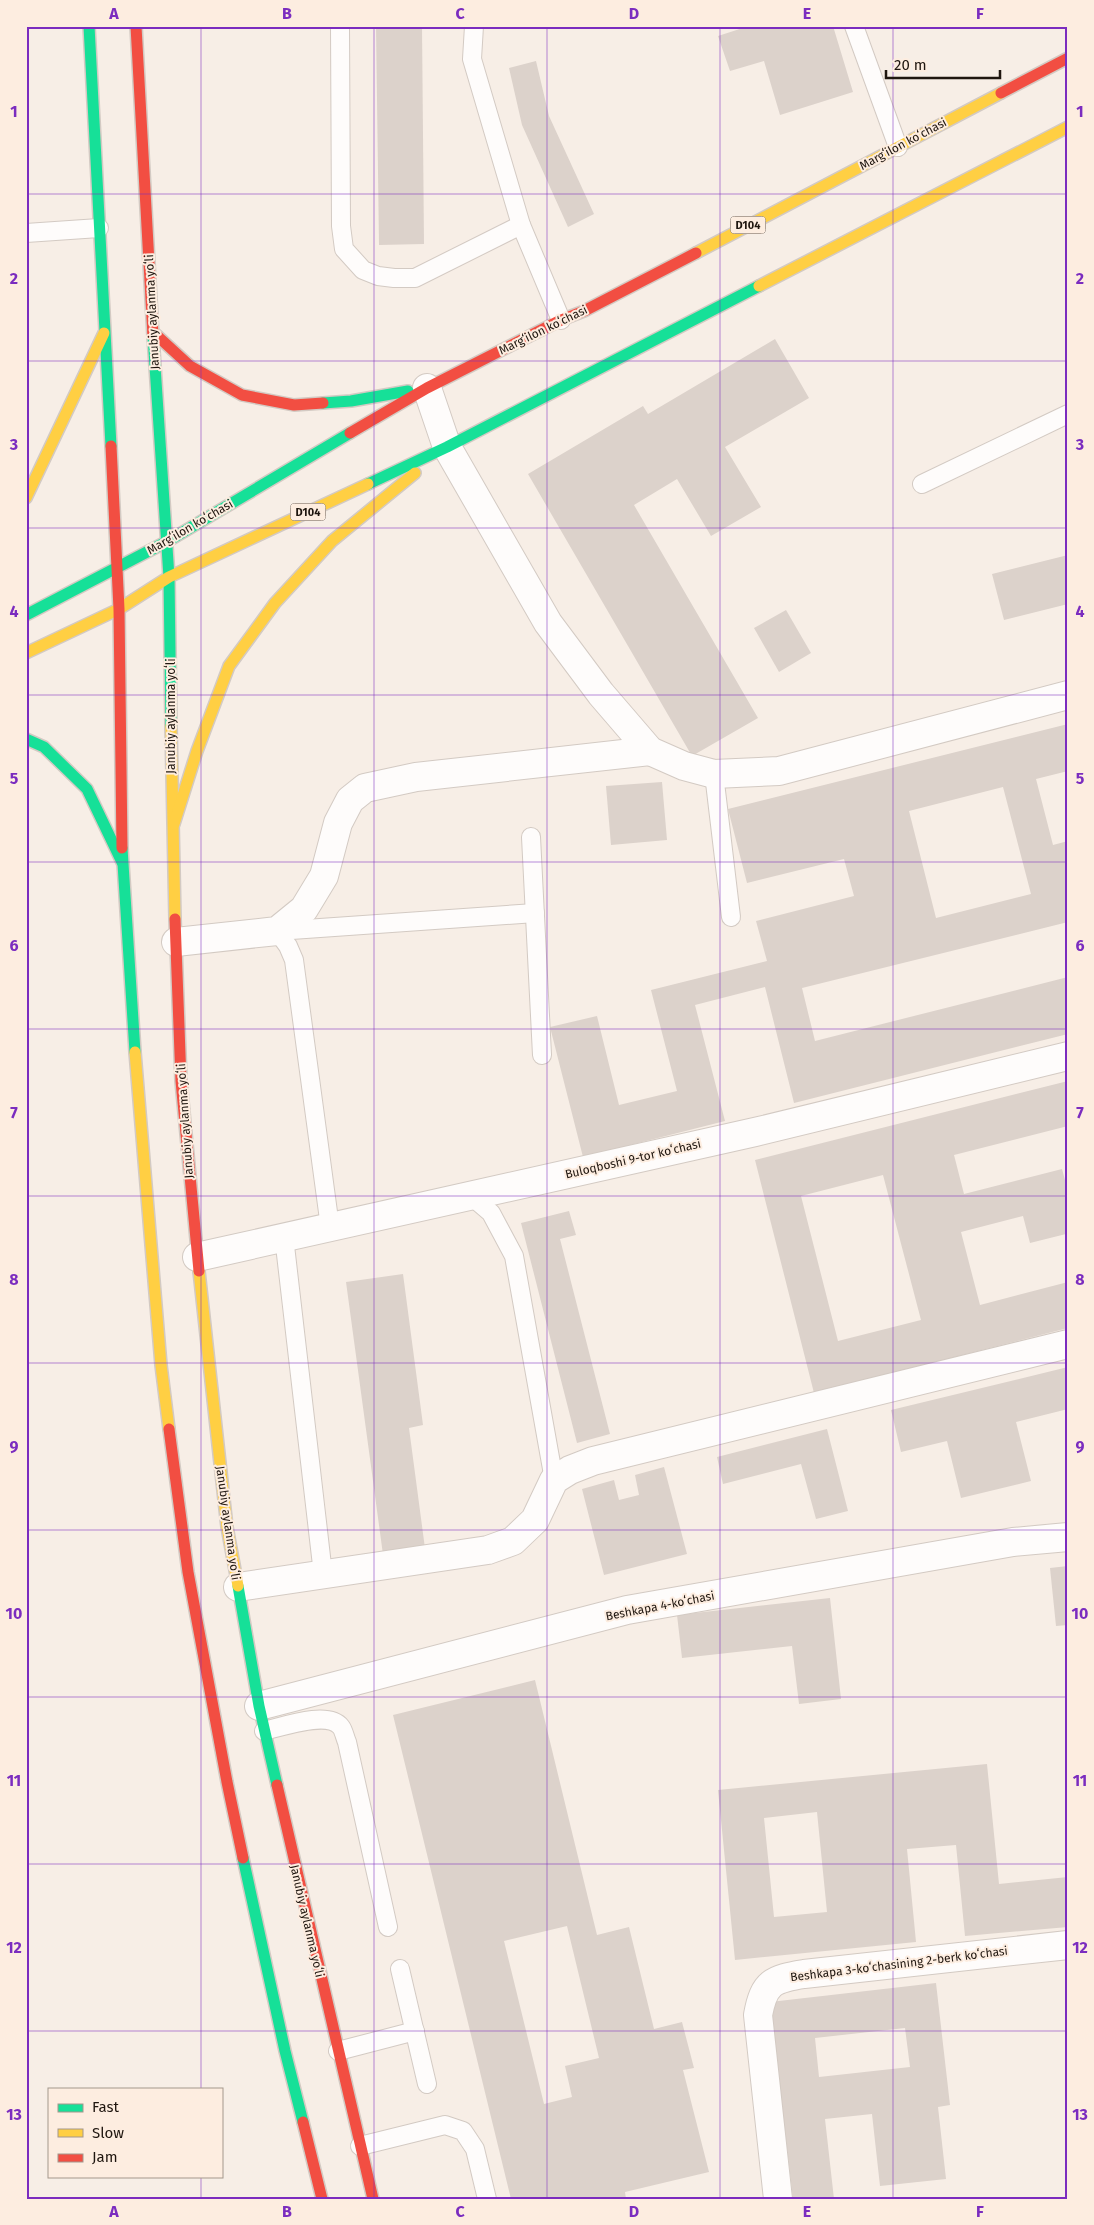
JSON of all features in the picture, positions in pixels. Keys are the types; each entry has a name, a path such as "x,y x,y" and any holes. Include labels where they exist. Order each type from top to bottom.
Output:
{"main road":[{"path":"89,26 119,609 122,862 138,1117 162,1365 188,1572 227,1782 285,2051 322,2199"},
{"name":"Janubiy aylanma yoʻli","path":"136,26 153,332 168,541 172,833 181,1081 196,1257 227,1527 262,1718 373,2199"},
{"name":"Margʻilon koʻchasi","path":"26,615 117,570 427,388 561,320 584,311 1068,58"},
{"name":"D104","path":"26,653 119,609 169,577 447,447 1068,126"},
{"path":"153,332 190,366 242,395 294,405 351,402 427,388"},
{"path":"26,498 104,333"},
{"path":"172,833 197,751 229,666 275,603 332,541 447,447"},
{"path":"26,739 44,747 86,789 122,862"}],"street":[{"path":"427,388 447,447 548,622 601,694 650,751 684,766 714,774 779,771 1068,695"},
{"path":"176,942 277,931 304,909 324,876 338,823 350,800 364,788 416,777 650,751"},
{"name":"Buloqboshi 9-tor koʻchasi","path":"196,1257 755,1132 1068,1056"},
{"path":"238,1587 488,1550 513,1541 535,1520 554,1480 570,1470 593,1461 1068,1344"},
{"name":"Beshkapa 4-koʻchasi","path":"262,1718 627,1610 1013,1542 1068,1537"},
{"name":"Beshkapa 3-koʻchasining 2-berk koʻchasi","path":"778,2199 758,2015 765,1989 772,1982 782,1977 804,1974 1068,1945"}],"lane":[{"path":"340,26 341,226 344,249 353,260 363,270 378,276 415,278 521,225"},
{"path":"474,26 472,59 521,225 561,320"},
{"path":"854,26 898,147"},
{"path":"26,232 99,228"},
{"path":"922,484 1068,414"},
{"path":"714,774 731,917"},
{"path":"531,836 542,1055"},
{"path":"277,931 535,913"},
{"path":"277,931 288,946 294,960 330,1227"},
{"path":"470,1196 491,1213 514,1256 554,1480"},
{"path":"284,1237 323,1574"},
{"path":"262,1718 331,1720 341,1727 347,1742 388,1927"},
{"path":"400,1969 427,2084"},
{"path":"338,2051 415,2031"},
{"path":"360,2146 445,2125 463,2131 475,2150 487,2199"}],"building":[{"path":"376,26 422,26 424,244 379,245"},
{"path":"749,26 833,26 853,92 780,115 764,61 730,71 718,36"},
{"path":"536,61 549,116 594,214 568,227 522,125 509,68"},
{"path":"775,339 809,398 725,447 761,507 711,536 677,479 634,505 758,718 692,756 528,474 643,406 648,414"},
{"path":"1068,555 1068,604 1004,620 992,574"},
{"path":"786,610 811,653 779,672 754,628"},
{"path":"1068,724 1068,771 1036,779 1053,845 1068,841 1068,922 802,988 815,1041 1068,977 1068,1034 794,1103 765,987 695,1005 725,1121 583,1157 550,1027 597,1016 619,1105 677,1091 651,990 767,961 756,921 854,896 844,859 747,883 728,809","holes":["1003,787 1031,894 936,918 909,811"]},
{"path":"662,782 667,840 611,845 606,786"},
{"path":"1068,1081 1068,1126 954,1155 964,1194 1062,1169 1068,1191 1068,1238 1066,1234 1030,1243 1023,1216 961,1232 980,1305 1068,1282 1068,1328 814,1393 755,1160","holes":["883,1175 921,1320 838,1341 801,1196"]},
{"path":"569,1211 576,1235 560,1239 610,1434 577,1443 521,1223"},
{"path":"403,1274 423,1425 409,1428 426,1556 384,1562 346,1282"},
{"path":"1068,1367 1068,1409 1016,1422 1031,1481 961,1498 947,1441 901,1452 891,1410"},
{"path":"827,1429 848,1511 816,1519 801,1464 723,1484 717,1457"},
{"path":"664,1467 687,1554 604,1575 582,1489 614,1480 619,1500 639,1495 635,1475"},
{"path":"1068,1566 1068,1625 1056,1626 1050,1568"},
{"path":"830,1598 841,1699 799,1704 792,1646 682,1658 677,1615"},
{"path":"535,1680 597,1935 629,1927 654,2029 682,2022 694,2068 683,2070 709,2172 625,2192 626,2199 511,2199 393,1715","holes":["567,1926 599,2058 565,2066 572,2097 544,2104 504,1941"]},
{"path":"987,1764 999,1884 1068,1877 1068,1927 965,1936 956,1845 907,1849 916,1942 735,1960 718,1790","holes":["817,1812 827,1912 774,1917 764,1818"]},
{"path":"936,1983 950,2105 938,2107 946,2179 880,2186 872,2114 825,2119 834,2199 793,2199 770,2002","holes":["905,2028 910,2067 819,2077 815,2038"]}],"traffic: fast":[{"path":"89,26 111,446"},
{"path":"368,484 447,447 759,286"},
{"path":"153,336 169,577 171,726"},
{"path":"323,403 351,401 408,391"},
{"path":"26,615 168,541 350,433"},
{"path":"26,739 44,747 87,789 122,862"},
{"path":"122,848 135,1052"},
{"path":"238,1586 259,1706 277,1785"},
{"path":"243,1858 285,2051 303,2122"}],"traffic: slow":[{"path":"696,253 1001,93"},
{"path":"759,286 1068,127"},
{"path":"26,498 104,333"},
{"path":"174,824 197,751 229,666 275,603 332,541 415,473"},
{"path":"26,653 119,609 169,577 368,484"},
{"path":"171,726 175,919"},
{"path":"135,1052 161,1365 169,1429"},
{"path":"199,1271 227,1527 238,1586"}],"traffic: jam":[{"path":"136,26 153,336"},
{"path":"1001,93 1068,58"},
{"path":"350,433 427,388 561,320 584,311 696,253"},
{"path":"153,332 190,366 242,395 294,405 323,403"},
{"path":"111,446 119,609 122,848"},
{"path":"175,919 181,1081 199,1271"},
{"path":"169,1429 188,1572 243,1858"},
{"path":"277,1785 373,2199"},
{"path":"303,2122 322,2199"}]}
